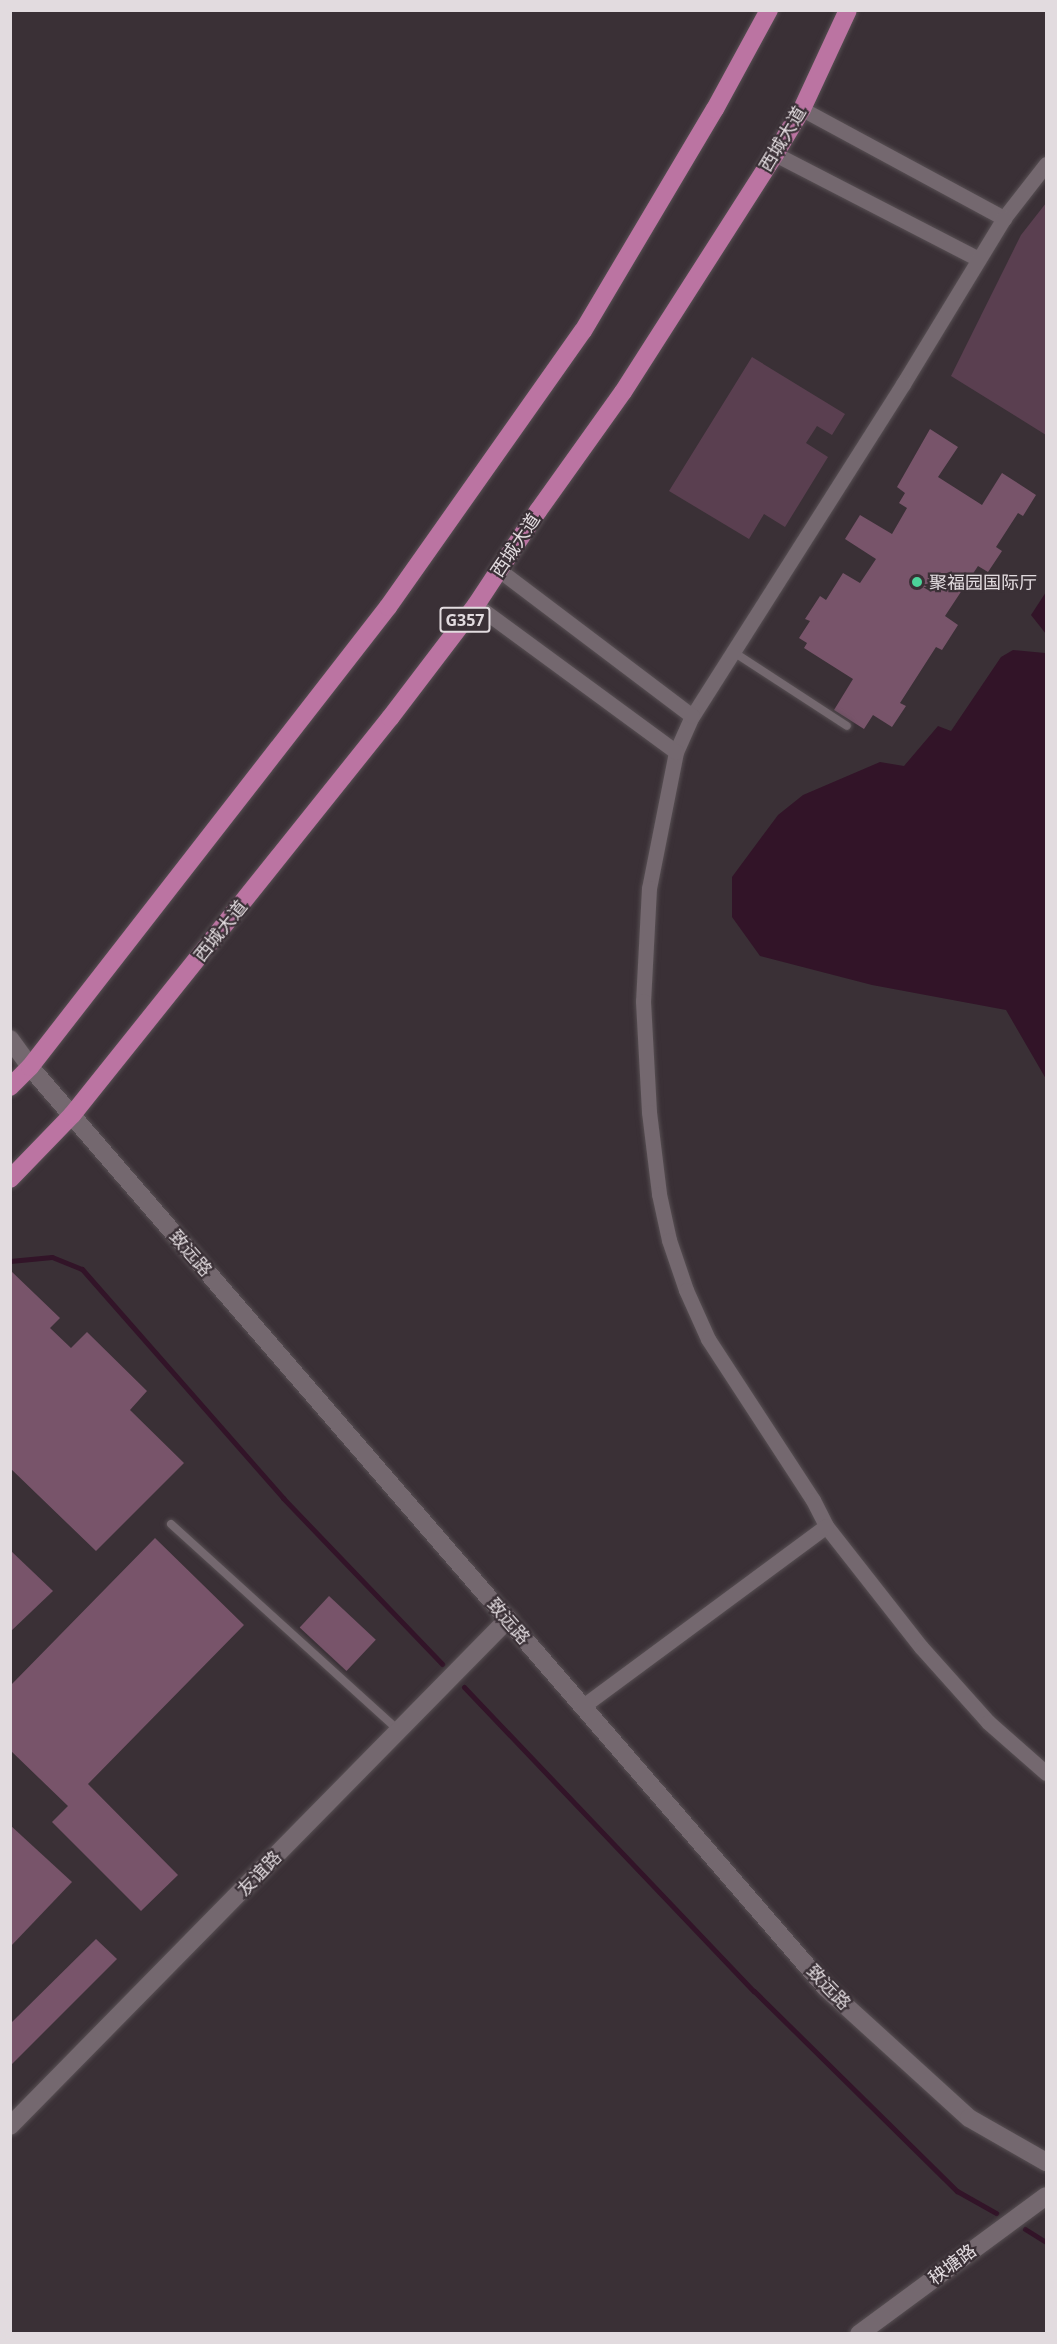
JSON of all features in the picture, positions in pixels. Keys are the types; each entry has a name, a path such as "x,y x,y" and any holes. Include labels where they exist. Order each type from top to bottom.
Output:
{"highway":[{"path":"10,1087 30,1067 388,607 576,340 715,109 768,10"},
{"name":"西城大道","path":"10,1179 72,1115 383,727 476,605 623,392 775,154 802,110 848,10"}],"main road":[{"name":"致远路","path":"10,1039 30,1067 826,1988 969,2118 1047,2162"},
{"name":"友谊路","path":"10,2126 508,1619"},
{"name":"秧塘路","path":"859,2334 1047,2196"}],"street":[{"path":"802,110 1004,218"},
{"path":"775,154 978,259"},
{"path":"1047,164 1004,218 903,384 692,716 676,752 649,888 643,1001 649,1112 659,1194 669,1240 686,1290 708,1339 813,1500 826,1526 921,1647 980,1714 1047,1773"},
{"path":"499,570 692,716"},
{"path":"476,605 676,752"},
{"path":"583,1706 826,1526"}],"lane":[{"path":"732,651 847,726"},
{"path":"171,1524 399,1731"}],"shaded area":[{"path":"1046,203 1046,435 951,376 1021,235"},
{"path":"752,357 845,414 832,435 817,426 806,443 828,457 785,527 764,514 749,539 669,491"},
{"path":"1046,592 1046,634 1031,615"},
{"path":"1046,649 1046,1079 1006,1010 872,985 760,956 732,917 732,877 778,815 803,795 880,762 904,766 938,726 951,731 1001,657 1013,650 1045,653"}],"building":[{"name":"聚福园国际厅","path":"930,429 958,447 938,477 982,505 1002,473 1036,495 1023,516 1018,513 996,547 1002,551 988,572 978,566 945,616 958,625 942,650 936,647 900,703 906,706 892,727 873,715 864,729 834,710 853,679 804,648 807,643 799,638 810,621 805,619 820,596 826,600 843,573 860,583 876,559 845,539 860,515 892,534 907,508 899,503 905,493 897,487"},
{"path":"10,1270 60,1318 50,1328 71,1348 87,1332 147,1391 130,1410 184,1463 96,1551 10,1468"},
{"path":"155,1538 244,1625 88,1784 178,1875 141,1911 52,1822 68,1806 10,1750 10,1686"},
{"path":"10,1550 53,1591 10,1632"},
{"path":"329,1596 376,1640 346,1671 300,1627"},
{"path":"10,1825 72,1882 10,1947"},
{"path":"96,1939 117,1959 10,2066 10,2024"}],"waterway":[{"path":"10,1261 52,1257 82,1269 283,1498 442,1664"},
{"path":"464,1687 754,1991 957,2191 996,2213"},
{"path":"1025,2229 1046,2242"}],"place":[{"name":"聚福园国际厅","path":"917,582"}]}
